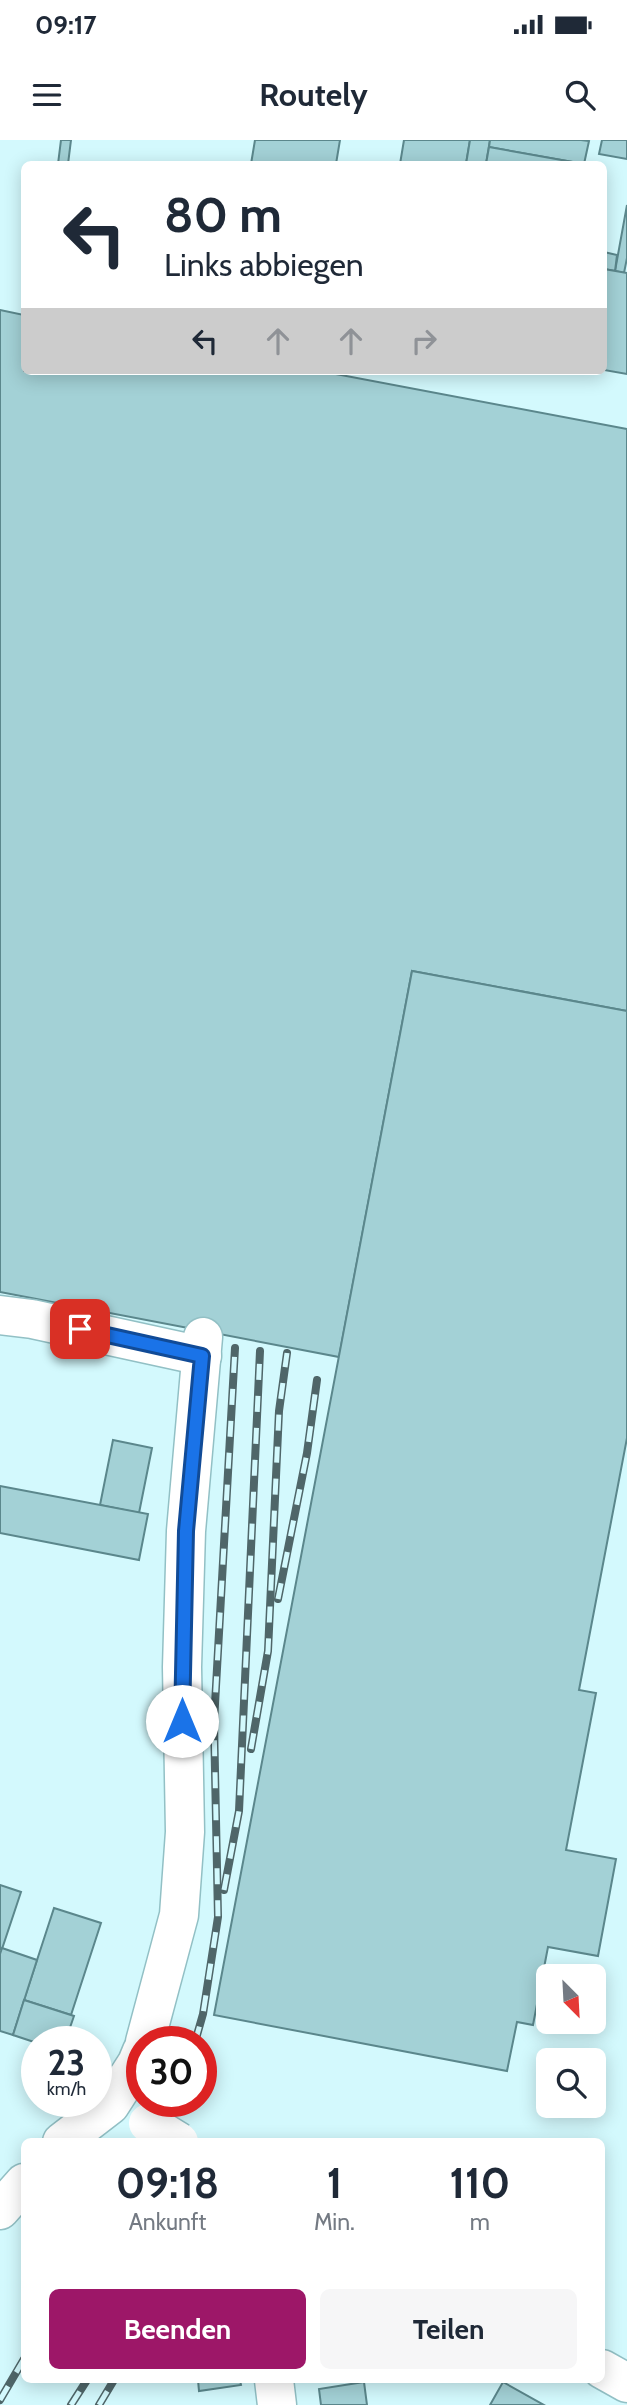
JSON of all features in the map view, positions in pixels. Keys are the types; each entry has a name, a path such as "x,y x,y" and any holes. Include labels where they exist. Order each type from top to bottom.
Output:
{"street":[{"path":"0,1315 202,1346 186,1531 182,1667 185,1832 179,1915 149,2026"},
{"path":"112,2102 126,2079"},
{"path":"112,2106 163,2133"},
{"path":"67,2138 94,2117"},
{"path":"0,2210 21,2186"},
{"path":"605,2371 627,2383"},
{"path":"274,2383 278,2405"}],"building":[{"path":"61,140 71,140 68,161 58,161"},
{"path":"255,140 340,140 336,161 252,161"},
{"path":"404,140 470,140 466,161 400,161"},
{"path":"470,140 490,140 486,161 466,161"},
{"path":"490,140 589,141 585,161 567,161 489,147"},
{"path":"602,140 627,140 627,159 599,154"},
{"path":"489,147 567,161 487,161"},
{"path":"627,205 627,258 624,273 615,271"},
{"path":"607,253 617,255 615,271 607,270"},
{"path":"607,270 627,273 627,374 607,371"},
{"path":"0,310 21,314 21,375 341,375 627,429 627,1011 412,971 339,1357 0,1292"},
{"path":"412,971 627,1011 627,1438 579,1690 596,1693 566,1850 616,1859 598,1956 548,1947 545,1964 536,1964 536,2009 533,2025 517,2022 507,2071 214,2015"},
{"path":"113,1440 152,1448 139,1513 100,1505"},
{"path":"0,1486 148,1514 139,1560 0,1533"},
{"path":"0,1885 21,1892 2,1949 0,1949"},
{"path":"54,1908 101,1923 71,2015 24,2000"},
{"path":"2,1948 37,1960 13,2035 0,2031"},
{"path":"24,2000 74,2016 71,2026 21,2026 21,2038 13,2035"},
{"path":"198,2383 241,2385 199,2391"},
{"path":"364,2383 367,2405 321,2405 319,2389"},
{"path":"505,2383 544,2405 490,2405"}],"railway":[{"path":"200,2026 218,1917 214,1722 235,1348"},
{"path":"224,1890 239,1811 260,1351"},
{"path":"251,1749 268,1651 279,1411 287,1353"},
{"path":"278,1599 307,1453 317,1380"},
{"path":"160,2138 169,2117"},
{"path":"0,2400 21,2364"},
{"path":"71,2405 85,2383"},
{"path":"99,2405 112,2383"}],"route":[{"path":"80,1329 202,1356 186,1531 182,1721"}]}
